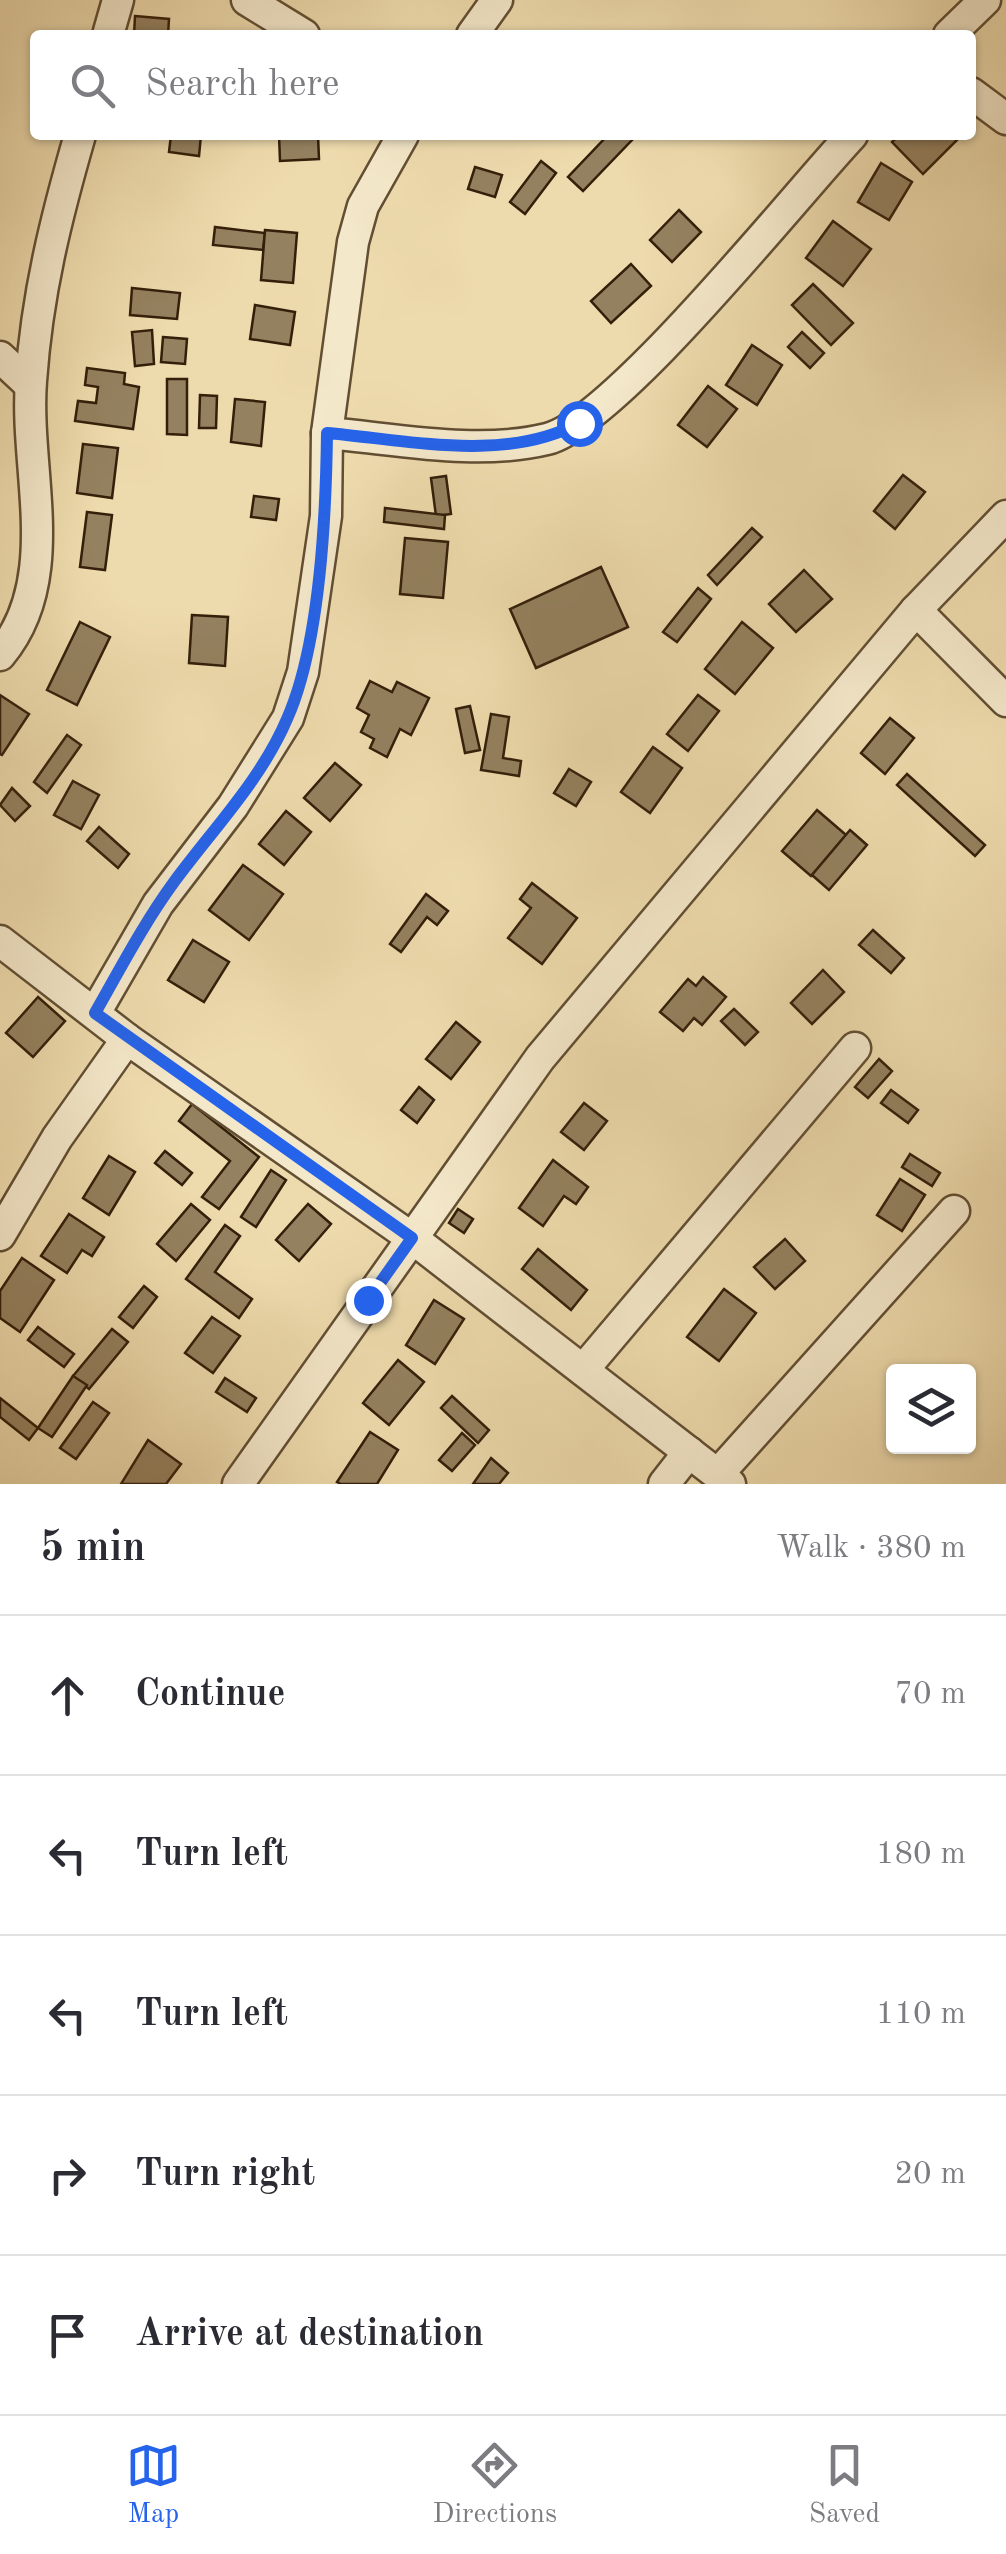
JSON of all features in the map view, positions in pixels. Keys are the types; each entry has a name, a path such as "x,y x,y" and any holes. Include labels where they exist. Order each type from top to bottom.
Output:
{"street":[{"path":"109,30 118,0"},
{"path":"247,0 296,30"},
{"path":"476,30 497,0"},
{"path":"954,30 985,0"},
{"path":"976,97 1006,119"},
{"path":"0,654 32,592 36,566 30,385 42,274 79,140"},
{"path":"95,1013 158,904 234,806 288,718 303,672 326,516 327,433 354,242 364,206 400,140"},
{"path":"327,433 481,445 520,444 551,438 579,423 640,370 847,140"},
{"path":"0,357 30,385"},
{"path":"238,1484 540,1058 916,610 1006,516"},
{"path":"916,610 1006,701"},
{"path":"0,941 126,1039 412,1238 724,1479 954,1211"},
{"path":"0,1235 56,1138 126,1039"},
{"path":"583,1370 855,1048"},
{"path":"664,1484 689,1452"}],"building":[{"path":"135,16 169,19 168,30 134,30"},
{"path":"170,140 201,140 199,156 169,152"},
{"path":"279,140 318,140 319,159 280,161"},
{"path":"603,140 632,140 583,191 568,177"},
{"path":"894,140 957,140 923,174"},
{"path":"541,161 556,173 525,214 510,202"},
{"path":"881,163 912,182 889,220 858,202"},
{"path":"475,167 502,175 495,197 468,189"},
{"path":"679,210 701,232 672,262 650,240"},
{"path":"833,221 871,249 843,286 806,258"},
{"path":"215,227 265,233 263,250 213,245"},
{"path":"265,230 297,233 293,283 261,280"},
{"path":"631,264 651,286 611,323 591,301"},
{"path":"813,284 853,323 831,345 792,305"},
{"path":"132,288 180,293 177,319 130,315"},
{"path":"255,305 295,312 290,345 250,339"},
{"path":"152,330 154,364 135,366 132,332"},
{"path":"802,332 824,353 810,368 788,347"},
{"path":"163,337 187,339 185,364 161,362"},
{"path":"752,345 782,365 757,405 726,385"},
{"path":"87,368 125,373 124,384 139,387 133,429 75,421 78,401 96,403 98,387 85,385"},
{"path":"167,379 187,379 187,435 167,434"},
{"path":"708,386 737,409 707,447 678,425"},
{"path":"200,395 217,396 216,428 199,428"},
{"path":"235,399 265,402 261,446 231,442"},
{"path":"83,444 118,448 112,498 77,493"},
{"path":"903,475 925,492 895,529 874,511"},
{"path":"446,476 451,514 436,516 431,478"},
{"path":"254,496 279,499 276,520 251,517"},
{"path":"385,508 445,515 444,529 384,522"},
{"path":"87,512 112,515 105,570 80,567"},
{"path":"752,528 762,537 717,585 708,575"},
{"path":"405,538 448,542 443,598 400,594"},
{"path":"601,567 628,627 536,668 510,609"},
{"path":"804,570 832,599 796,632 769,604"},
{"path":"698,588 711,599 677,642 663,632"},
{"path":"192,615 228,617 225,666 189,663"},
{"path":"80,622 110,637 77,705 47,690"},
{"path":"742,622 773,648 735,694 705,669"},
{"path":"370,681 392,692 397,682 429,698 411,735 400,729 387,757 370,748 374,739 361,732 369,715 357,708"},
{"path":"0,695 29,714 2,755 0,754"},
{"path":"698,695 719,711 688,751 667,734"},
{"path":"470,706 480,750 465,753 456,709"},
{"path":"491,714 509,717 503,758 521,761 519,776 481,770"},
{"path":"890,718 914,738 885,774 861,753"},
{"path":"67,735 81,745 47,793 34,782"},
{"path":"653,747 682,768 650,813 621,792"},
{"path":"335,763 361,785 330,821 304,798"},
{"path":"569,769 591,782 576,806 554,793"},
{"path":"907,774 985,845 975,856 897,785"},
{"path":"73,781 99,795 81,829 54,815"},
{"path":"12,788 30,806 15,821 0,805"},
{"path":"817,810 846,835 811,876 782,851"},
{"path":"286,811 311,832 284,865 259,844"},
{"path":"99,827 129,854 118,868 87,841"},
{"path":"850,830 867,845 829,890 812,875"},
{"path":"243,865 283,894 249,940 209,910"},
{"path":"532,883 577,918 542,964 508,938 531,908 520,899"},
{"path":"426,894 448,911 437,925 427,917 401,952 390,944"},
{"path":"873,930 904,958 891,973 859,945"},
{"path":"193,940 229,962 204,1002 168,980"},
{"path":"823,970 844,992 812,1024 791,1003"},
{"path":"703,977 726,997 702,1025 694,1018 683,1031 660,1012 688,979 696,986"},
{"path":"38,997 65,1021 33,1057 6,1033"},
{"path":"734,1009 758,1032 745,1045 721,1021"},
{"path":"456,1022 480,1042 451,1079 426,1059"},
{"path":"879,1059 892,1071 868,1098 855,1087"},
{"path":"419,1087 434,1100 417,1123 401,1110"},
{"path":"891,1090 918,1110 908,1123 881,1103"},
{"path":"584,1103 607,1121 584,1150 561,1132"},
{"path":"192,1104 259,1157 219,1209 202,1197 230,1161 179,1121"},
{"path":"165,1151 192,1173 182,1185 155,1163"},
{"path":"910,1154 940,1173 932,1186 902,1167"},
{"path":"109,1156 135,1172 109,1215 83,1198"},
{"path":"553,1160 588,1187 576,1204 564,1196 543,1226 519,1208"},
{"path":"271,1170 286,1180 256,1227 241,1217"},
{"path":"900,1179 925,1195 902,1231 877,1215"},
{"path":"191,1204 210,1220 176,1261 157,1244"},
{"path":"308,1204 331,1224 299,1261 276,1240"},
{"path":"458,1209 473,1219 464,1233 449,1223"},
{"path":"69,1214 104,1237 92,1256 82,1250 67,1273 41,1256"},
{"path":"225,1225 240,1236 215,1272 252,1299 239,1318 186,1279"},
{"path":"785,1239 805,1261 775,1289 754,1267"},
{"path":"538,1249 587,1290 571,1310 522,1269"},
{"path":"22,1258 54,1280 20,1332 0,1318 0,1291"},
{"path":"144,1286 157,1297 133,1328 119,1317"},
{"path":"724,1289 756,1313 719,1361 687,1337"},
{"path":"434,1300 464,1319 435,1364 406,1345"},
{"path":"212,1317 240,1336 213,1373 185,1353"},
{"path":"38,1327 74,1354 64,1367 28,1340"},
{"path":"112,1329 128,1342 89,1389 73,1376"},
{"path":"398,1360 424,1382 389,1425 363,1403"},
{"path":"73,1376 87,1385 52,1437 38,1428"},
{"path":"225,1378 256,1398 247,1412 216,1392"},
{"path":"452,1396 489,1430 478,1443 441,1408"},
{"path":"0,1398 38,1428 29,1440 0,1417"},
{"path":"93,1402 109,1413 76,1459 60,1448"},
{"path":"370,1432 398,1450 377,1484 337,1482"},
{"path":"462,1433 475,1445 452,1471 439,1460"},
{"path":"148,1440 181,1464 166,1484 121,1484"},
{"path":"491,1458 508,1473 499,1484 473,1484"}],"route":[{"path":"368,1300 412,1238 126,1039 95,1013 158,904 234,806 288,718 303,672 326,516 327,433 481,445 520,444 551,438 579,423"}]}
